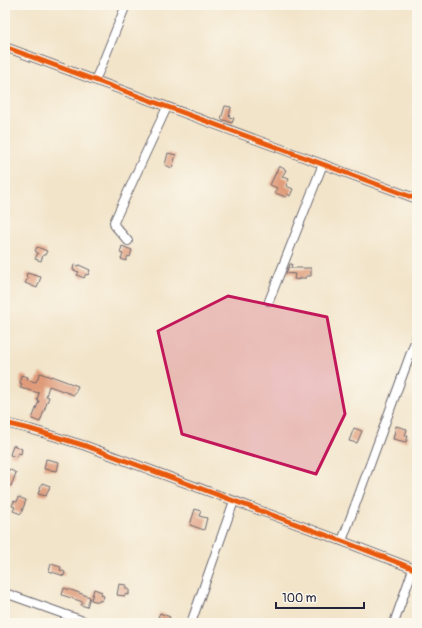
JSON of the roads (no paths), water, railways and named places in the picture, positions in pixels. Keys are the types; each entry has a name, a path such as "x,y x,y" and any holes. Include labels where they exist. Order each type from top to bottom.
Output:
{"street":[{"path":"95,80 126,5"},
{"path":"5,47 417,199"},
{"path":"128,241 115,226 114,222 167,107"},
{"path":"269,301 323,164"},
{"path":"342,541 417,336"},
{"path":"5,423 86,446 415,569 394,623"},
{"path":"191,623 234,501"},
{"path":"5,593 89,623"}]}
